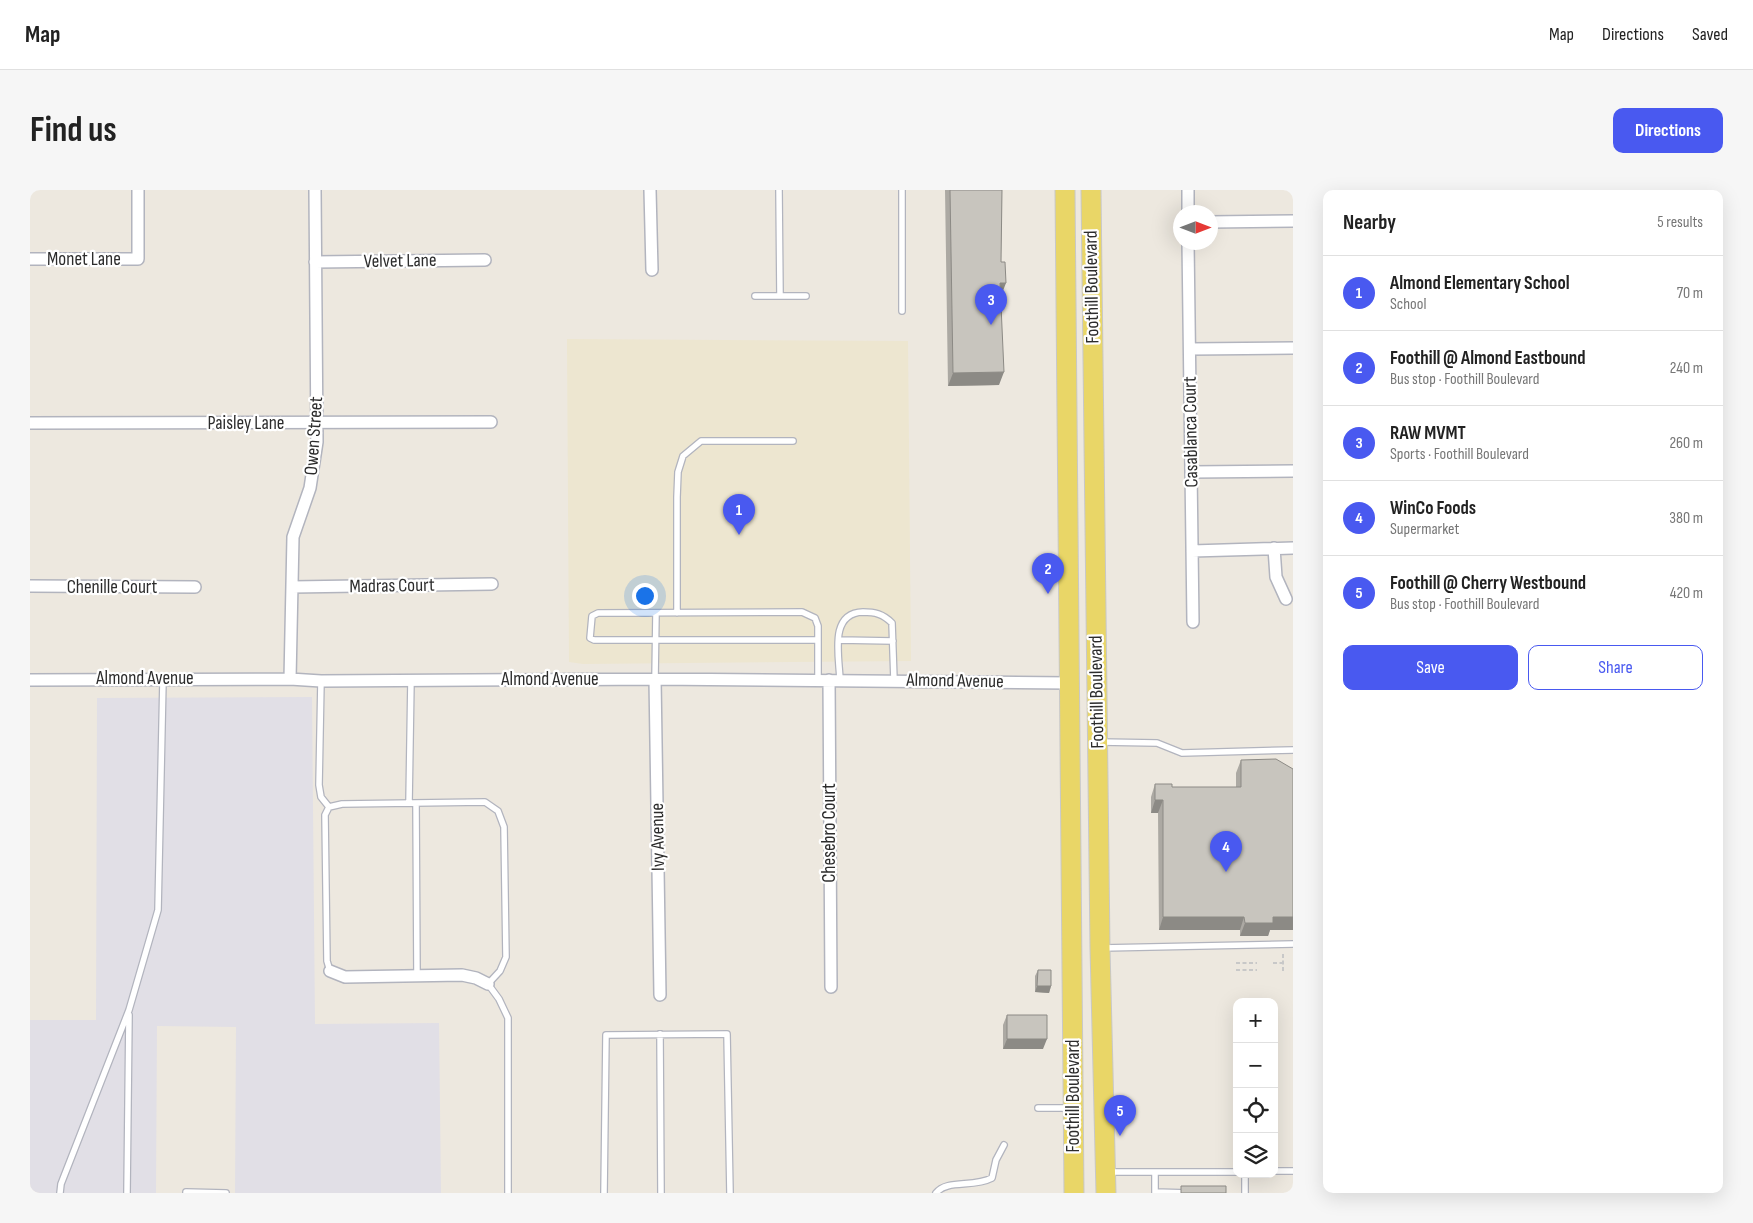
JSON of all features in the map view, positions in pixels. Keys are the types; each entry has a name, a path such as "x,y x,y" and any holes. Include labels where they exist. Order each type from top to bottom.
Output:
{"main road":[{"name":"Foothill Boulevard","path":"1065,190 1074,1193"},
{"name":"Foothill Boulevard","path":"1091,190 1100,948 1106,1193"},
{"path":"1072,825 1083,855 1084,937 1089,947 1100,948"}],"street":[{"name":"Monet Lane","path":"30,259 138,259 138,190"},
{"name":"Owen Street","path":"290,679 293,537 310,488 318,423 315,190"},
{"path":"650,190 652,270"},
{"path":"1188,190 1188,205"},
{"path":"1218,222 1293,221"},
{"name":"Casablanca Court","path":"1188,250 1193,622"},
{"name":"Velvet Lane","path":"315,262 485,260"},
{"path":"1190,349 1293,348"},
{"name":"Paisley Lane","path":"30,423 491,422"},
{"path":"1192,472 1293,472"},
{"path":"1274,548 1276,577 1286,599"},
{"path":"1192,551 1293,548"},
{"name":"Madras Court","path":"292,587 492,584"},
{"name":"Chenille Court","path":"30,586 195,587"},
{"name":"Almond Avenue","path":"30,680 163,678 321,681 655,679 1069,683"},
{"name":"Ivy Avenue","path":"655,679 660,995"},
{"name":"Chesebro Court","path":"829,680 831,987"},
{"path":"330,971 345,977 462,975 476,978 488,984"}],"lane":[{"path":"779,190 780,296"},
{"path":"902,190 902,311"},
{"path":"755,296 806,296"},
{"path":"677,613 677,496 678,472 683,456 701,441 793,441"},
{"path":"818,640 594,640 590,638 590,628 592,616 598,613 802,612 815,618 818,626 818,640 829,680"},
{"path":"829,680 839,640 840,625 846,616 857,612 873,612 885,616 892,622 894,680"},
{"path":"655,679 656,613"},
{"path":"839,640 893,641"},
{"path":"60,1193 61,1184 129,1010 158,910 163,678"},
{"path":"411,680 418,976"},
{"path":"321,681 319,785 320,797 329,807"},
{"path":"1098,742 1157,743 1182,753 1293,750"},
{"path":"329,807 342,804 485,802 498,812 504,827 506,957 500,971 488,984 499,999 508,1018 508,1193"},
{"path":"329,807 325,815 327,961 330,971"},
{"path":"1100,948 1293,944"},
{"path":"127,1193 129,1010"},
{"path":"660,1034 661,1193"},
{"path":"604,1193 606,1035 660,1034 727,1034 730,1193"},
{"path":"1038,1108 1073,1108"},
{"path":"936,1193 945,1185 980,1184 992,1178 996,1160 1004,1145"},
{"path":"1278,1171 1293,1171"},
{"path":"1106,1172 1233,1172"},
{"path":"1155,1172 1155,1193 1188,1193"},
{"path":"1245,1178 1245,1193"},
{"path":"186,1192 226,1193"}],"path":[{"path":"1236,963 1257,963"},
{"path":"1273,963 1283,963"},
{"path":"1236,970 1257,970"}],"shaded area":[{"path":"567,339 908,341 911,661 583,664 569,662"},
{"path":"312,697 315,1024 439,1023 441,1193 235,1193 236,1027 157,1026 156,1193 30,1193 30,1020 96,1020 97,698"}],"building":[{"path":"950,190 1002,190 1001,262 1005,262 1006,283 1000,283 1004,372 953,373"},
{"path":"1276,759 1293,769 1293,917 1273,917 1273,923 1245,923 1244,917 1163,917 1163,800 1155,800 1155,784 1172,784 1172,787 1241,787 1241,760"},
{"path":"1038,970 1051,970 1051,986 1037,986"},
{"path":"1007,1015 1047,1015 1047,1039 1007,1039"},
{"path":"1181,1186 1226,1186 1226,1193 1181,1193"}],"place":[{"name":"RAW MVMT","path":"991,325"},
{"name":"Almond Elementary School","path":"739,535"},
{"name":"Foothill @ Almond Eastbound","path":"1048,594"},
{"name":"WinCo Foods","path":"1226,872"},
{"name":"Foothill @ Cherry Westbound","path":"1120,1136"}]}
